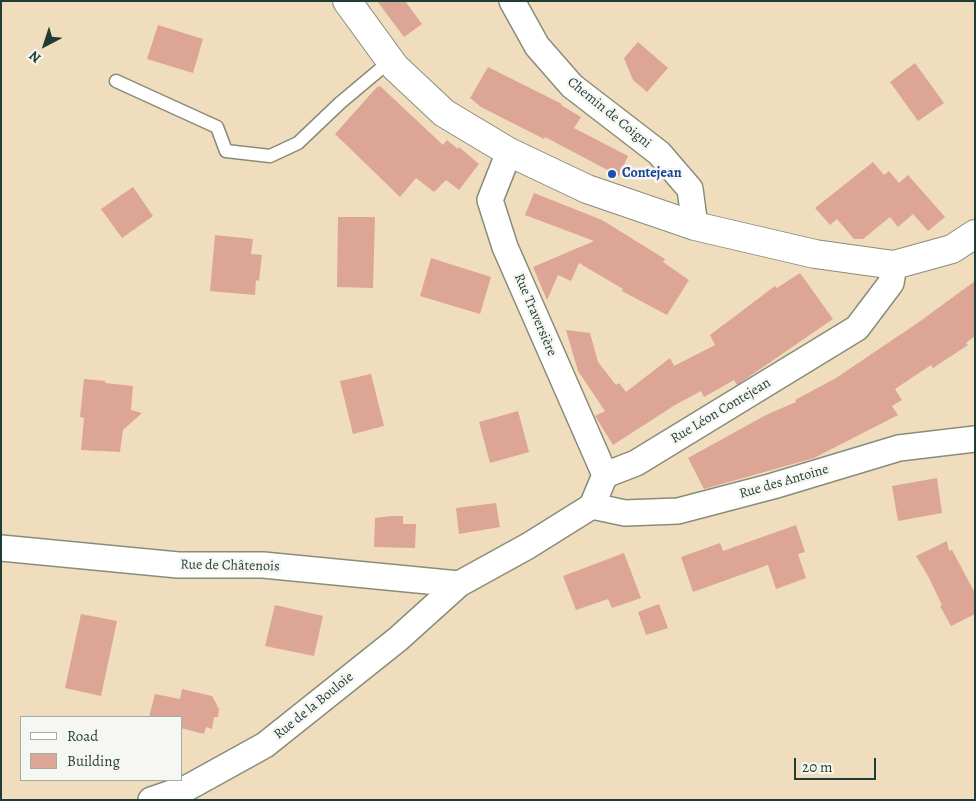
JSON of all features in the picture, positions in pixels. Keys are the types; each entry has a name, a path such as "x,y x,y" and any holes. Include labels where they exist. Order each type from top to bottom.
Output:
{"street":[{"path":"347,1 390,61 444,113 509,152 587,189 695,226 815,254 894,264 952,249 975,234"},
{"name":"Chemin de Coigni","path":"512,1 537,46 572,86 659,153 690,189 695,226"},
{"name":"Rue Traversière","path":"509,152 490,200 505,247 605,475"},
{"name":"Rue Léon Contejean","path":"605,475 636,463 857,328 891,283 894,264"},
{"name":"Rue des Antoine","path":"592,506 625,513 678,510 773,486 899,448 975,439"},
{"path":"459,584 528,546 592,506 605,475"},
{"name":"Rue de Châtenois","path":"1,548 178,565 263,564 459,584"},
{"name":"Rue de la Bouloie","path":"151,800 189,787 265,745 398,639 459,584"}],"lane":[{"path":"116,81 217,127 226,151 270,156 298,143 340,103 390,61"}],"building":[{"path":"377,1 405,1 422,24 404,37"},
{"path":"158,25 203,39 193,73 147,59"},
{"path":"638,42 668,68 647,92 633,80 624,58"},
{"path":"915,63 944,103 918,121 890,82"},
{"path":"488,67 562,104 581,117 574,128 628,156 619,176 545,137 544,139 481,107 470,98"},
{"path":"380,86 443,145 447,140 458,149 459,147 479,164 459,190 446,180 434,192 416,178 400,197 335,134 377,87"},
{"path":"873,162 884,175 889,171 899,183 908,175 945,217 928,231 913,214 898,227 890,217 863,239 854,239 837,219 830,225 815,208"},
{"path":"133,187 153,216 122,238 101,209"},
{"path":"534,193 602,220 665,259 663,262 689,280 667,315 622,291 623,289 579,263 571,281 558,275 547,300 533,267 594,241 525,215"},
{"path":"338,217 375,217 373,288 337,287"},
{"path":"215,235 253,239 251,254 262,255 259,281 256,280 255,295 210,291"},
{"path":"431,258 491,277 480,314 420,296"},
{"path":"800,273 833,319 737,385 734,380 704,397 701,391 675,405 613,445 595,416 605,411 578,371 566,330 590,333 598,362 616,385 619,383 626,392 670,358 674,366 715,345 710,335 775,286 777,288"},
{"path":"975,281 975,336 966,343 968,345 933,368 931,365 895,389 902,400 892,406 898,415 814,458 704,489 688,458 766,415 796,402 795,400 836,378 919,322"},
{"path":"371,374 384,426 353,434 340,381"},
{"path":"84,379 133,386 131,410 142,413 123,430 120,452 81,450 84,418 80,417"},
{"path":"518,411 529,452 490,463 479,422"},
{"path":"937,478 942,513 898,521 892,486"},
{"path":"496,503 500,527 459,534 456,508"},
{"path":"403,516 403,524 416,524 415,548 374,547 375,518"},
{"path":"796,525 805,552 798,554 806,578 776,589 768,565 693,592 681,557 720,543 723,551"},
{"path":"947,541 949,551 952,550 975,593 975,614 951,626 940,606 942,605 928,576 916,556"},
{"path":"624,553 641,598 612,608 608,599 576,610 563,576"},
{"path":"659,604 668,628 646,635 638,612"},
{"path":"275,605 323,616 314,656 265,646"},
{"path":"81,614 117,621 101,696 65,688"},
{"path":"182,689 212,696 219,708 218,717 214,717 212,729 206,727 204,734 182,728 182,716 149,716 155,694 180,699"}],"place":[{"name":"Contejean","path":"612,174"}]}
